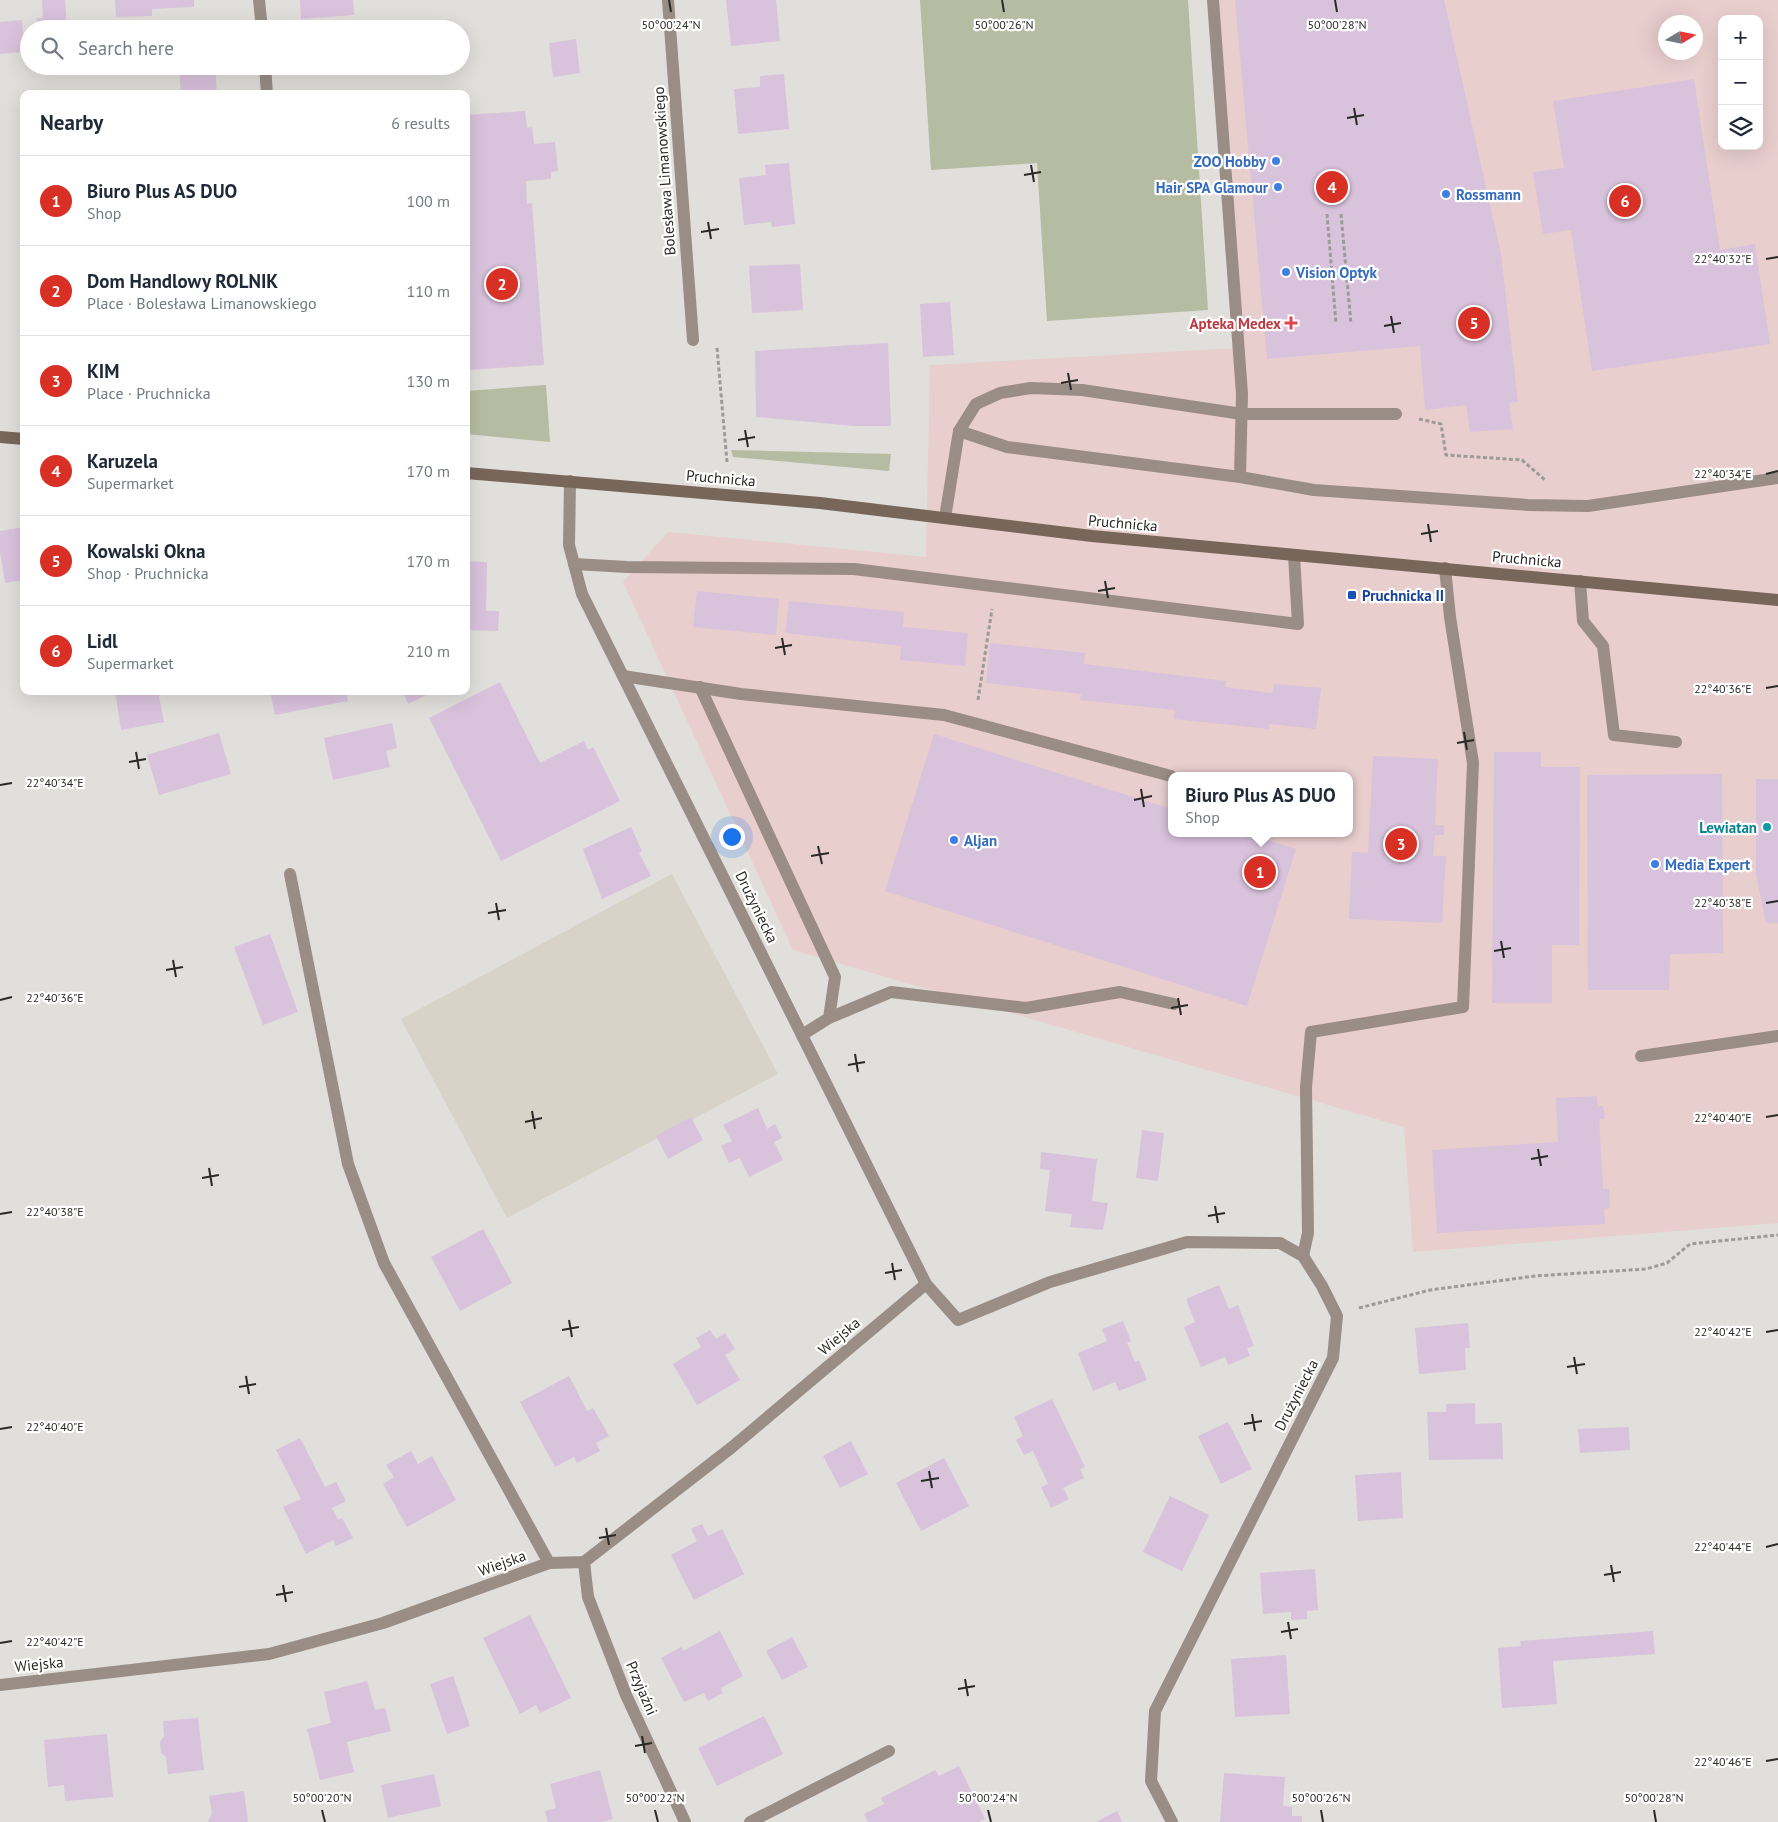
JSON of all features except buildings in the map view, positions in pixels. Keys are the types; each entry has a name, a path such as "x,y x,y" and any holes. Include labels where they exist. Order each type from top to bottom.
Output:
{"main road":[{"path":"0,437 20,439"},
{"name":"Pruchnicka","path":"470,473 820,503 1092,536 1778,600"}],"street":[{"name":"Bolesława Limanowskiego","path":"668,0 693,340"},
{"path":"1213,0 1242,414 1240,477"},
{"path":"260,5 261,20"},
{"path":"266,75 267,90"},
{"path":"946,518 959,431 976,404 1000,394 1031,388 1082,390 1242,414 1396,414"},
{"path":"959,431 1007,447 1240,477 1314,490 1528,505 1588,506 1778,478"},
{"name":"Drużyniecka","path":"570,481 569,545 582,594 926,1284 958,1320 1050,1282 1187,1242 1280,1242 1303,1256"},
{"path":"574,564 627,567 854,569 1298,624 1294,555"},
{"path":"1337,1316 1322,1286 1303,1256 1308,1232 1306,1087 1311,1032 1463,1007 1473,764 1450,617 1445,568"},
{"path":"1580,581 1583,621 1603,646 1614,735 1676,742"},
{"path":"623,676 741,694 944,715 1168,775"},
{"path":"700,687 835,977 829,1018"},
{"path":"290,874 348,1164 384,1263 549,1563"},
{"path":"802,1035 829,1018 891,992 1026,1008 1120,992 1174,1004"},
{"path":"1641,1056 1778,1036"},
{"name":"Wiejska","path":"0,1684 269,1654 383,1623 549,1563 584,1562 731,1448 926,1284"},
{"name":"Drużyniecka","path":"1172,1822 1151,1780 1155,1711 1333,1358 1337,1316"},
{"name":"Przyjaźni","path":"584,1562 588,1597 626,1695 685,1822"},
{"path":"750,1822 889,1751"}],"path":[{"path":"1327,214 1336,324"},
{"path":"1341,214 1350,324"},
{"path":"1396,414 1441,424 1446,455 1522,460 1549,483"},
{"path":"974,723 996,586"},
{"path":"1337,1316 1368,1305 1430,1290 1535,1276 1646,1269 1667,1264 1690,1244 1778,1235"}],"shaded area":[{"path":"1211,0 1778,0 1778,1223 1413,1252 1404,1127 793,950 623,582 668,532 926,557 930,365 1237,348"},
{"path":"672,874 778,1074 507,1218 401,1019"}],"green space":[{"path":"920,0 1188,0 1208,310 1047,321 1037,163 931,170"},
{"path":"546,385 550,442 470,434 470,391"},
{"path":"731,450 891,454 889,471 733,457"}],"place":[{"name":"ZOO Hobby","path":"1276,161"},
{"name":"Hair SPA Glamour","path":"1278,187"},
{"name":"Karuzela","path":"1332,187"},
{"name":"Rossmann","path":"1446,194"},
{"name":"Lidl","path":"1625,201"},
{"name":"Vision Optyk","path":"1286,272"},
{"name":"Dom Handlowy ROLNIK","path":"502,284"},
{"name":"Apteka Medex","path":"1291,323"},
{"name":"Kowalski Okna","path":"1474,323"},
{"name":"Pruchnicka II","path":"1352,595"},
{"name":"Lewiatan","path":"1767,827"},
{"name":"Aljan","path":"954,840"},
{"name":"KIM","path":"1401,844"},
{"name":"Media Expert","path":"1655,864"},
{"name":"Biuro Plus AS DUO","path":"1260,872"}]}
